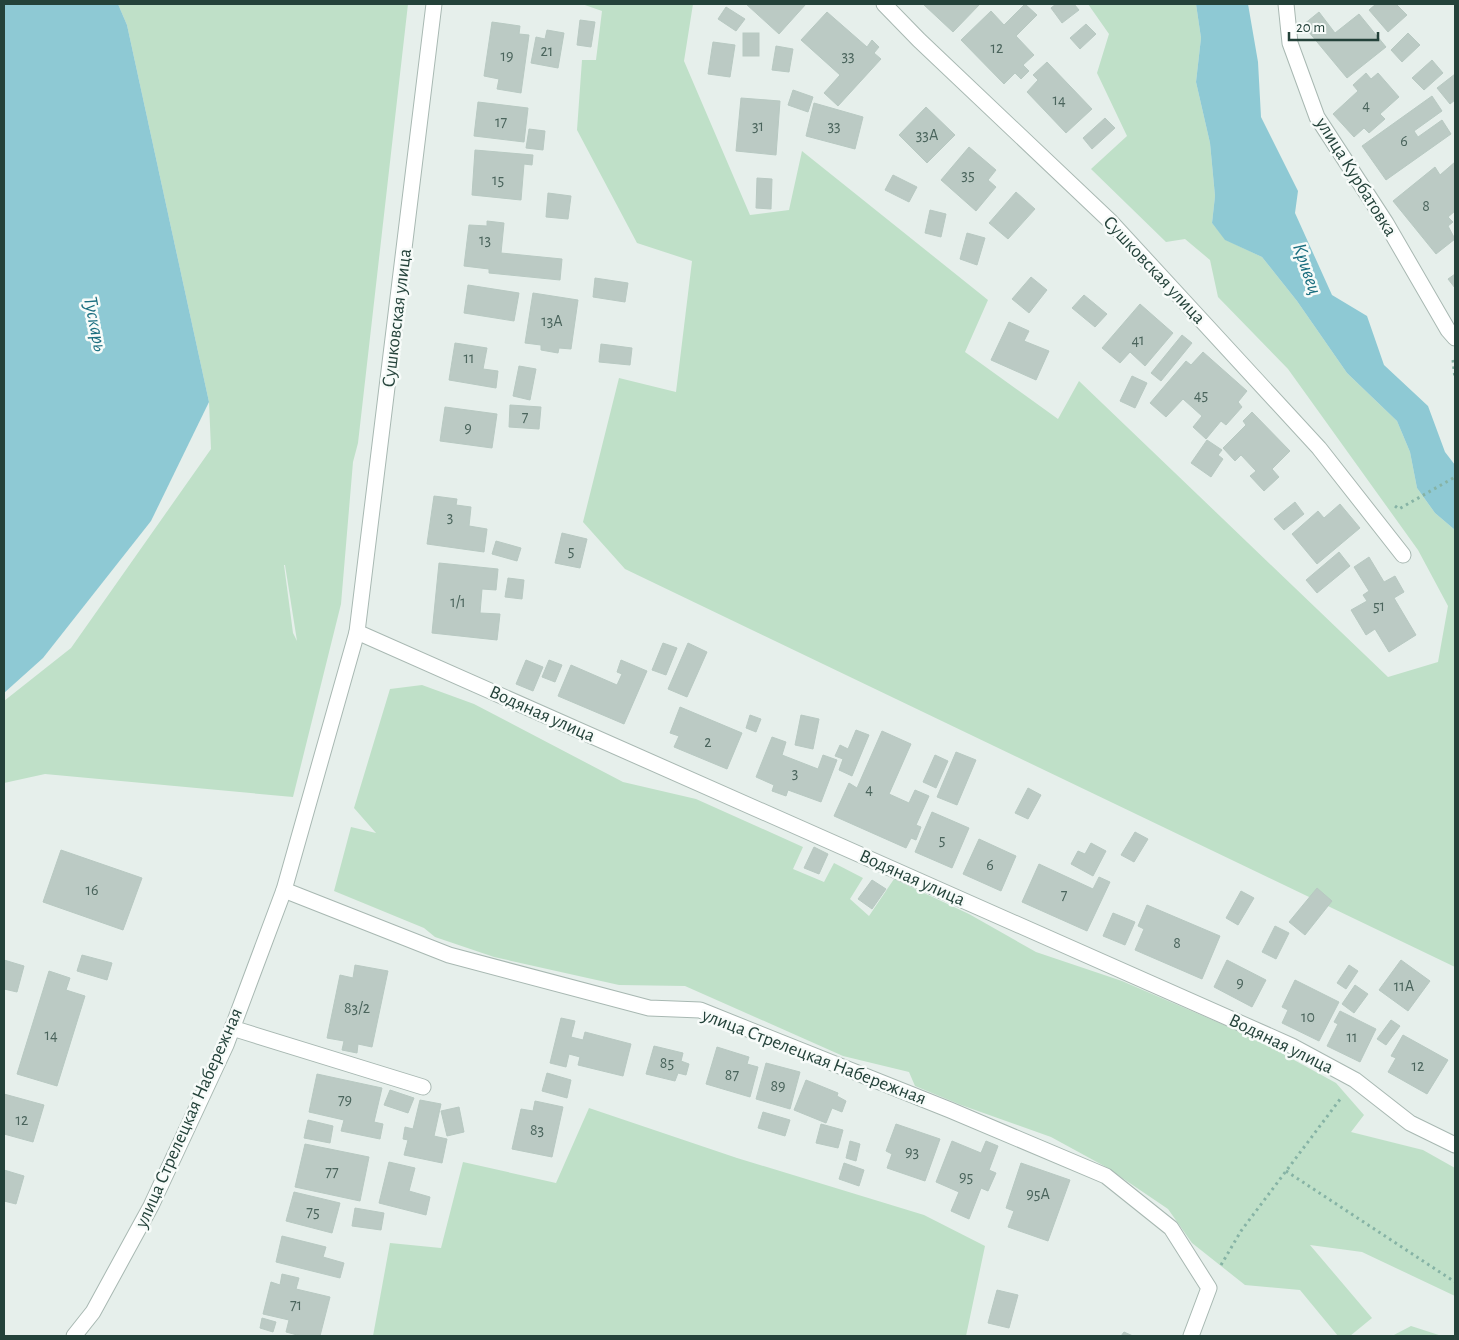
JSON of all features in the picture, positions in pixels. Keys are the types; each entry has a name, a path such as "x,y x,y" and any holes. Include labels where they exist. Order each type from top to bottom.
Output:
{"street":[{"name":"Сушковская улица","path":"357,632 434,4"},
{"name":"Сушковская улица","path":"884,4 919,40 1111,222 1319,448 1403,555"},
{"name":"улица Курбатовка","path":"1286,4 1290,43 1317,117 1386,224 1448,330 1455,338"},
{"name":"улица Стрелецкая Набережная","path":"74,1336 93,1312 152,1206 232,1028 284,890 357,632"},
{"name":"Водяная улица","path":"357,632 1292,1046 1355,1080 1410,1122 1455,1144"},
{"name":"улица Стрелецкая Набережная","path":"284,890 449,954 649,1008 700,1010 950,1110 1097,1172 1106,1176 1171,1228 1208,1288"},
{"path":"232,1028 423,1087"},
{"path":"1192,1336 1208,1288"}],"path":[{"path":"1399,509 1455,477"},
{"path":"1208,1288 1241,1231 1355,1080"},
{"path":"1286,1171 1455,1282"}],"green space":[{"path":"118,4 408,4 358,443 353,462 341,604 293,797 45,774 4,783 4,701 71,648 211,449 209,402 127,25","holes":["285,565 297,641 293,633"]},
{"path":"582,4 693,4 684,61 750,215 789,210 802,151 988,300 965,352 1058,419 1079,381 1388,677 1438,662 1448,606 1418,550 1288,369 1218,297 1210,260 1185,239 1166,242 1091,169 1127,136 1097,73 1109,34 1088,4 1196,4 1201,38 1196,82 1210,143 1215,196 1212,223 1226,240 1262,257 1297,301 1347,373 1397,421 1410,452 1417,488 1435,513 1455,530 1455,967 625,569 583,522 619,378 676,392 692,261 637,243 577,130 582,60 596,60 602,11"},
{"path":"422,685 474,704 623,782 696,799 803,847 793,869 824,882 834,863 863,878 850,899 869,916 894,879 969,914 1036,952 1122,981 1252,1037 1336,1083 1364,1115 1351,1132 1423,1150 1455,1168 1455,1296 1362,1252 1310,1245 1372,1318 1350,1336 1338,1336 1300,1290 1245,1285 1192,1243 1168,1209 1106,1167 1051,1137 961,1105 915,1086 909,1072 843,1056 685,986 619,985 494,957 435,937 424,928 334,891 351,827 376,833 354,808 390,689"},
{"path":"589,1108 737,1158 924,1215 985,1246 966,1336 373,1336 390,1243 441,1248 463,1162 556,1183"},
{"path":"1411,1326 1442,1336 1392,1336"}],"water":[{"name":"Тускарь","path":"4,4 118,4 127,25 209,402 151,521 43,658 4,693"},
{"name":"Кривец","path":"1196,4 1248,4 1258,62 1261,117 1298,191 1295,213 1332,295 1367,316 1384,365 1428,406 1445,452 1455,465 1455,530 1435,513 1417,488 1410,452 1397,421 1347,373 1297,301 1262,257 1225,240 1212,223 1215,196 1210,143 1196,82 1201,38"}],"building":[{"path":"746,4 806,4 779,34"},
{"path":"923,4 980,4 953,32"},
{"path":"1025,4 1037,15 1016,36 1034,55 1023,65 1029,71 1021,79 1015,73 1004,84 961,40 991,11 1004,25"},
{"path":"1056,4 1074,4 1079,10 1062,23 1051,8"},
{"path":"1376,4 1396,4 1407,15 1388,32 1369,10"},
{"path":"726,7 745,19 736,31 718,19"},
{"path":"827,12 867,47 872,40 879,47 874,53 881,59 838,106 824,93 840,75 801,40"},
{"path":"1319,12 1335,33 1359,14 1386,47 1347,78 1303,25"},
{"path":"580,20 595,22 591,47 577,45"},
{"path":"492,22 520,26 519,34 529,35 521,93 497,89 499,79 484,76"},
{"path":"1086,24 1096,34 1080,49 1070,38"},
{"path":"547,30 564,33 558,68 531,63 536,37 545,39"},
{"path":"743,33 759,33 759,56 743,56"},
{"path":"1408,33 1420,45 1402,62 1391,50"},
{"path":"713,42 735,45 730,77 708,74"},
{"path":"776,46 793,49 789,72 772,70"},
{"path":"1432,60 1443,73 1424,90 1412,78"},
{"path":"1047,62 1092,109 1066,133 1027,92 1038,80 1033,75"},
{"path":"1366,73 1371,79 1378,73 1399,97 1380,114 1385,119 1369,133 1364,128 1354,137 1333,114 1358,91 1353,85"},
{"path":"1455,74 1455,100 1450,104 1437,88"},
{"path":"793,90 813,97 808,112 788,105"},
{"path":"1432,96 1442,111 1414,131 1418,137 1442,120 1451,134 1386,180 1362,146"},
{"path":"741,98 780,101 776,155 736,151"},
{"path":"478,102 528,108 524,142 474,136"},
{"path":"814,103 863,117 855,149 806,136"},
{"path":"926,107 955,135 927,163 899,135"},
{"path":"1105,118 1115,128 1092,149 1083,138"},
{"path":"529,129 545,131 543,150 526,148"},
{"path":"969,147 996,170 988,180 996,187 976,211 941,180"},
{"path":"475,150 533,155 532,165 524,164 521,200 472,195"},
{"path":"1455,162 1455,211 1448,217 1453,222 1448,226 1455,239 1436,254 1393,201 1435,167 1440,175"},
{"path":"893,175 917,187 909,202 885,190"},
{"path":"757,178 772,179 771,209 756,208"},
{"path":"1016,192 1035,209 1008,239 989,223"},
{"path":"548,193 571,196 568,219 546,217"},
{"path":"930,210 946,214 941,237 925,233"},
{"path":"487,221 504,223 501,253 562,259 560,280 489,273 489,269 464,266 469,225 487,226"},
{"path":"967,233 985,238 977,265 960,259"},
{"path":"1455,274 1455,288 1448,279"},
{"path":"1031,277 1047,290 1029,313 1012,299"},
{"path":"595,278 628,283 625,302 593,297"},
{"path":"468,285 519,293 514,321 464,313"},
{"path":"533,293 578,300 571,349 559,348 558,353 541,350 541,345 525,343"},
{"path":"1084,295 1107,314 1095,327 1072,308"},
{"path":"1140,304 1173,333 1145,366 1130,352 1120,363 1102,348"},
{"path":"1009,322 1029,331 1024,341 1049,351 1036,380 991,360"},
{"path":"1182,335 1192,343 1161,381 1151,373"},
{"path":"455,343 487,348 483,369 498,371 496,388 449,380"},
{"path":"601,344 632,348 630,365 599,362"},
{"path":"1203,352 1247,391 1238,402 1242,407 1226,425 1221,421 1206,439 1193,427 1202,416 1183,399 1166,417 1150,403 1186,361 1191,365"},
{"path":"519,366 536,369 530,400 513,396"},
{"path":"1132,376 1147,383 1135,408 1120,401"},
{"path":"510,405 541,407 539,429 509,427"},
{"path":"445,407 497,414 492,448 440,441"},
{"path":"1252,412 1290,451 1272,469 1279,477 1264,491 1250,476 1256,471 1241,455 1235,461 1223,448 1246,425 1243,421"},
{"path":"1207,440 1222,450 1218,455 1223,459 1211,477 1191,463"},
{"path":"434,496 457,499 456,505 471,507 469,526 487,529 484,552 427,544"},
{"path":"1295,502 1304,514 1284,530 1274,519"},
{"path":"1340,504 1360,528 1317,564 1292,534 1318,511 1324,518"},
{"path":"562,533 587,539 580,568 555,563"},
{"path":"496,541 521,548 517,561 492,554"},
{"path":"1339,552 1350,566 1317,593 1306,580"},
{"path":"1369,557 1384,582 1395,576 1404,592 1394,598 1416,635 1389,652 1375,629 1366,635 1351,610 1367,601 1363,595 1369,591 1354,567"},
{"path":"439,563 498,569 496,590 482,589 480,613 500,614 497,640 432,633"},
{"path":"508,578 524,580 522,599 505,597"},
{"path":"663,643 677,648 666,675 652,670"},
{"path":"688,643 707,652 687,697 668,689"},
{"path":"526,660 543,667 533,691 516,684"},
{"path":"549,660 562,665 555,682 542,677"},
{"path":"621,660 647,671 624,724 558,696 571,665 617,685 622,674 617,672"},
{"path":"680,707 742,733 727,769 674,747 679,736 670,733"},
{"path":"750,715 761,719 756,732 746,728"},
{"path":"801,715 819,719 813,749 795,745"},
{"path":"856,730 869,735 852,776 839,770 843,759 835,756 840,745 848,749"},
{"path":"882,731 911,744 889,794 909,803 915,790 929,796 916,825 921,827 916,840 911,838 906,848 834,816 849,783 857,788"},
{"path":"772,737 786,742 782,755 818,769 823,755 837,760 821,802 788,790 786,796 772,791 774,785 756,777"},
{"path":"956,752 976,760 957,805 937,797"},
{"path":"935,755 948,761 936,788 923,782"},
{"path":"1028,788 1041,795 1028,819 1015,813"},
{"path":"932,812 969,828 952,868 915,852"},
{"path":"1135,832 1148,839 1134,862 1121,855"},
{"path":"979,839 1016,856 1001,891 963,874"},
{"path":"1091,843 1106,851 1093,876 1071,864 1078,851 1085,854"},
{"path":"814,847 828,854 819,874 804,868"},
{"path":"61,850 142,878 123,930 43,902"},
{"path":"1039,864 1093,889 1099,877 1110,882 1087,931 1022,902"},
{"path":"872,880 886,889 872,909 858,899"},
{"path":"1317,888 1332,901 1305,935 1289,922"},
{"path":"1241,891 1254,898 1238,925 1226,918"},
{"path":"1147,905 1220,936 1202,979 1135,950 1144,929 1138,926"},
{"path":"1113,913 1135,922 1125,945 1103,936"},
{"path":"1275,926 1289,933 1276,959 1262,952"},
{"path":"82,955 112,963 107,980 77,971"},
{"path":"4,960 24,966 17,992 4,989"},
{"path":"1227,960 1266,980 1252,1007 1214,987"},
{"path":"1401,960 1430,981 1408,1011 1379,990"},
{"path":"355,965 388,971 372,1047 358,1044 357,1053 342,1050 344,1041 327,1038 340,975 353,978"},
{"path":"1349,965 1358,971 1346,989 1337,983"},
{"path":"49,971 70,978 66,990 85,996 57,1086 17,1074"},
{"path":"1295,980 1339,1002 1319,1041 1282,1023 1288,1010 1282,1007"},
{"path":"1355,985 1368,994 1354,1013 1342,1004"},
{"path":"1340,1011 1376,1029 1360,1062 1327,1046 1338,1024 1334,1022"},
{"path":"561,1018 575,1021 571,1037 583,1040 585,1032 631,1044 623,1076 578,1065 580,1057 569,1054 566,1067 550,1063"},
{"path":"1391,1020 1400,1026 1386,1045 1377,1039"},
{"path":"1403,1035 1448,1060 1427,1094 1388,1072 1396,1058 1391,1056"},
{"path":"654,1046 683,1053 681,1061 689,1064 686,1075 678,1073 675,1081 646,1074"},
{"path":"717,1047 749,1057 747,1064 758,1067 750,1097 706,1084"},
{"path":"766,1063 800,1072 790,1109 756,1099"},
{"path":"547,1073 571,1080 567,1098 542,1091"},
{"path":"317,1074 382,1088 374,1122 383,1124 380,1139 341,1131 344,1120 309,1112"},
{"path":"806,1080 838,1093 837,1096 846,1101 842,1112 832,1108 826,1123 794,1110"},
{"path":"390,1090 414,1098 408,1113 384,1105"},
{"path":"4,1094 44,1105 33,1142 4,1134"},
{"path":"420,1100 441,1104 434,1136 447,1139 442,1163 404,1155 408,1140 403,1139 405,1127 413,1129"},
{"path":"535,1101 563,1107 552,1157 512,1149 521,1109 533,1111"},
{"path":"459,1107 464,1132 447,1136 441,1111"},
{"path":"763,1112 790,1120 785,1136 758,1128"},
{"path":"308,1120 333,1126 330,1143 304,1138"},
{"path":"821,1124 843,1130 838,1148 816,1143"},
{"path":"896,1124 940,1139 925,1181 887,1168 892,1154 886,1151"},
{"path":"850,1141 860,1144 856,1161 846,1158"},
{"path":"952,1141 981,1153 986,1141 998,1146 989,1170 996,1173 988,1191 981,1188 969,1219 951,1211 959,1192 936,1182"},
{"path":"305,1144 369,1157 360,1201 295,1187"},
{"path":"389,1162 415,1168 409,1191 430,1197 426,1215 379,1203"},
{"path":"844,1163 864,1170 859,1186 839,1179"},
{"path":"1021,1163 1070,1180 1048,1241 1008,1227 1014,1211 1006,1208"},
{"path":"4,1170 24,1176 16,1204 4,1201"},
{"path":"294,1192 340,1203 332,1233 286,1221"},
{"path":"355,1208 384,1213 381,1230 352,1226"},
{"path":"282,1236 326,1247 323,1257 344,1263 340,1278 276,1262"},
{"path":"282,1274 299,1278 296,1289 330,1297 320,1336 301,1336 286,1332 289,1320 263,1314 271,1282 280,1285"},
{"path":"997,1290 1018,1295 1009,1328 988,1323"},
{"path":"262,1318 276,1322 273,1332 260,1328"},
{"path":"1124,1332 1133,1336 1121,1336"}]}
